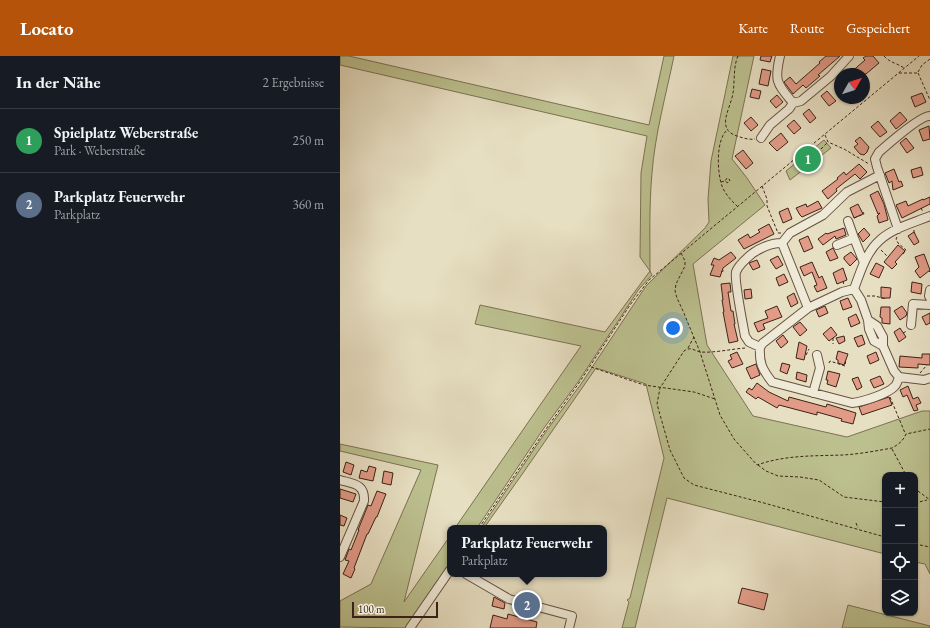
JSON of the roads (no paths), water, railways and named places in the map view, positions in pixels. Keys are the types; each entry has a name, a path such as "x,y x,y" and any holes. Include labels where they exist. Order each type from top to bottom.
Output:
{"street":[{"path":"780,56 776,71 777,80 793,103"},
{"path":"761,138 770,125 789,109 793,103 801,101 831,76 849,56"},
{"path":"898,233 875,163 875,158 878,152 917,121 930,116"},
{"path":"760,347 749,342 745,336 736,281 736,272 742,263 757,251 768,245 782,243 790,233 823,215 847,192 880,175"},
{"path":"930,216 898,233 889,233 879,241 864,263 856,292 868,320 877,326 883,337 883,346 894,371 899,377 924,380 930,378"},
{"path":"848,221 864,263"},
{"path":"837,245 854,238"},
{"path":"782,243 808,308"},
{"path":"930,290 930,298"},
{"path":"856,292 842,292 808,308 760,347 759,359 764,372 772,382 852,403 859,402 888,391 895,386 899,377"},
{"path":"911,325 913,304 930,305"},
{"path":"813,393 820,368 817,354"},
{"path":"340,480 361,487 364,494 364,501 340,557"},
{"path":"410,628 447,574"},
{"path":"471,577 509,599 572,616 569,628"}],"place":[{"name":"Spielplatz Weberstraße","path":"808,159"},
{"name":"Parkplatz Feuerwehr","path":"527,605"}]}
